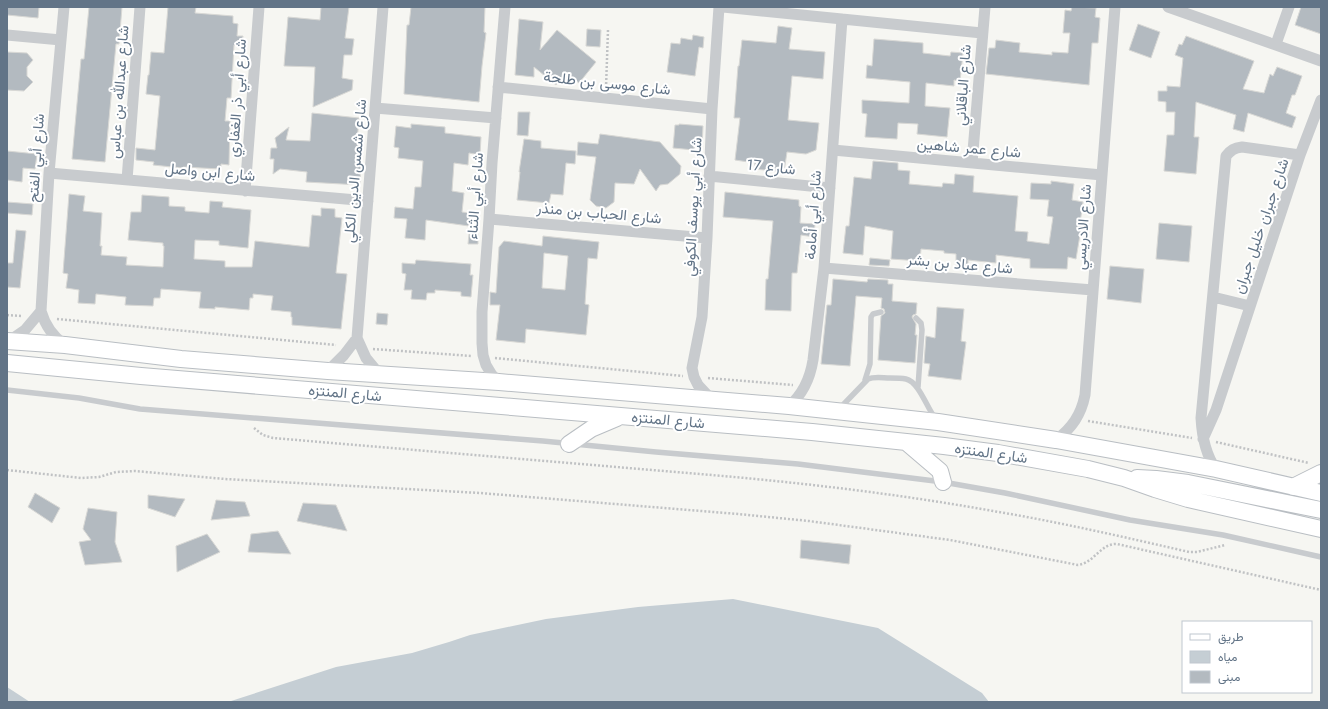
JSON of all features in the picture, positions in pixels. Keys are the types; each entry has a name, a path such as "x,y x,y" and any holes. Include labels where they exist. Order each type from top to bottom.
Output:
{"main road":[{"name":"شارع المنتزه","path":"8,341 64,345 181,359 380,375 499,382 789,406 938,422 1056,440 1216,470 1321,493"},
{"path":"29,366 56,358 61,354 64,345"},
{"path":"141,376 137,371 140,364 171,364 181,359"},
{"name":"شارع المنتزه","path":"7,363 141,376 812,432 998,453 1088,469 1124,478 1188,499 1321,529"},
{"path":"569,444 591,429 620,416"},
{"path":"906,442 940,471 943,482"},
{"path":"1293,487 1321,473"},
{"path":"1124,478 1183,482 1321,510"}],"street":[{"name":"شارع أبي الفتح","path":"42,314 49,173 64,7"},
{"name":"شارع عبدالله بن عباس","path":"127,180 140,7"},
{"name":"شارع أبي ذر الغفاري","path":"245,191 259,7"},
{"name":"شارع شمس الدين الكلي","path":"356,344 382,7"},
{"name":"شارع أبي الثناء","path":"499,382 492,375 486,365 484,357 482,344 482,312 505,7"},
{"name":"شارع أبي يوسف الكوفي","path":"694,377 692,368 693,359 702,317 707,238 712,109 719,7"},
{"path":"723,7 982,33"},
{"name":"شارع الباقلاني","path":"972,163 985,7"},
{"name":"شارع الادريسي","path":"1056,440 1076,419 1085,395 1115,7"},
{"path":"1168,7 1321,61"},
{"path":"1276,44 1289,7"},
{"name":"شارع أبي أمامة","path":"789,406 796,400 805,386 812,371 814,360 824,268 842,18"},
{"path":"7,35 61,40"},
{"name":"شارع موسى بن طلحة","path":"498,87 712,109"},
{"name":"شارع جبران خليل جبران","path":"1203,439 1212,420 1300,155 1321,100"},
{"path":"375,108 496,118"},
{"name":"شارع جبران خليل جبران","path":"1216,470 1208,456 1203,439 1201,418 1226,156 1235,148 1242,147 1300,155"},
{"name":"شارع عمر شاهين","path":"833,150 1102,175"},
{"name":"شارع ابن واصل","path":"49,173 368,201"},
{"name":"شارع 17","path":"709,176 830,188"},
{"name":"شارع الحباب بن منذر","path":"489,219 707,238"},
{"name":"شارع عباد بن بشر","path":"824,268 1093,290"},
{"name":"شارع جبران خليل جبران","path":"1213,297 1250,306"},
{"path":"8,341 25,330 42,314 51,333 64,345"},
{"path":"328,371 337,364 356,344 372,367 380,375"},
{"path":"694,377 701,389 712,400"}],"lane":[{"path":"865,381 870,364 871,317 876,313 881,312"},
{"path":"916,318 921,323 922,330 918,388"},
{"path":"835,411 868,379 875,377 906,379 914,383 918,388 938,422"},
{"path":"7,390 79,398 140,409 543,441 798,464 943,482 1051,502 1130,520 1223,535 1321,557"}],"path":[{"path":"606,98 608,30"},
{"path":"42,314 694,377 805,386"},
{"path":"250,425 263,435 273,438 715,475 795,483 934,501 1047,521 1189,552 1197,552 1227,544"},
{"path":"7,470 81,478 99,477 121,471 134,471 225,479 480,493 738,514 809,521 950,540 1078,564 1089,561 1106,546 1117,544 1321,590"}],"water":[{"path":"733,599 878,628 982,693 989,702 228,702 336,667 412,653 470,635 546,619 638,607"},
{"path":"7,687 30,702 7,702"}],"building":[{"path":"7,7 39,7 38,18 7,15"},
{"path":"89,7 122,7 119,44 116,44 105,162 72,159 81,59 84,59"},
{"path":"168,7 196,7 195,13 233,16 233,23 238,24 237,36 243,36 242,46 234,45 231,98 227,98 225,121 230,121 229,165 221,164 221,169 182,168 153,165 154,162 136,160 136,148 155,150 160,96 146,94 151,52 164,53"},
{"path":"321,7 349,7 345,38 354,39 352,55 344,55 342,78 353,80 352,90 313,107 315,67 284,66 288,17 320,20"},
{"path":"411,7 485,7 484,32 486,33 479,102 404,94 407,25 409,25"},
{"path":"1072,7 1096,8 1095,17 1100,18 1098,43 1092,43 1089,85 986,74 989,48 995,48 996,40 1020,43 1019,52 1052,55 1052,52 1068,53 1070,33 1063,33 1065,10 1071,11"},
{"path":"1301,7 1321,7 1321,34 1295,25"},
{"path":"519,19 543,22 540,50 557,30 596,62 579,83 566,73 556,85 534,67 534,77 515,75"},
{"path":"1138,24 1160,32 1151,58 1129,50"},
{"path":"778,26 792,28 789,49 825,52 823,79 792,76 788,120 819,123 816,150 806,154 787,152 784,172 754,169 755,163 735,160 740,118 734,118 738,66 742,40 776,43"},
{"path":"587,29 601,30 600,47 586,46"},
{"path":"693,35 704,37 703,48 699,47 695,76 667,72 671,43 680,44 681,38 692,40"},
{"path":"1186,36 1254,61 1243,89 1264,93 1270,74 1273,76 1277,67 1302,76 1295,95 1292,95 1286,113 1296,117 1292,128 1248,113 1244,132 1233,129 1236,115 1196,102 1194,137 1199,137 1196,174 1164,171 1167,135 1174,135 1175,112 1166,112 1166,102 1158,101 1158,91 1167,91 1167,86 1180,87 1183,58 1175,55 1179,44 1182,45"},
{"path":"874,39 923,43 923,53 950,56 951,52 963,53 960,81 954,80 954,86 926,83 925,106 950,108 947,137 917,134 918,124 898,123 897,139 865,137 867,114 862,113 862,100 909,103 910,82 866,78 867,65 872,66"},
{"path":"7,52 27,53 33,60 27,67 27,76 33,82 24,91 7,90"},
{"path":"518,112 530,112 528,136 517,135"},
{"path":"312,113 359,118 357,143 362,143 360,185 306,182 307,172 280,169 273,174 274,159 270,159 271,148 277,148 275,138 289,127 286,140 310,141"},
{"path":"411,124 445,127 445,133 481,137 480,155 469,153 468,165 454,163 452,191 464,193 462,212 470,213 469,226 426,220 425,240 405,238 407,219 394,218 395,207 413,209 415,187 421,187 423,161 398,158 399,148 394,147 396,126 411,128"},
{"path":"675,125 703,126 702,148 694,147 694,150 673,148"},
{"path":"600,134 660,142 681,166 680,174 668,184 660,185 656,191 640,169 634,184 615,183 614,202 606,208 596,206 590,200 596,157 577,155 578,142 598,144"},
{"path":"524,139 541,141 541,148 576,151 575,164 566,163 563,195 551,194 549,203 517,200 519,172"},
{"path":"7,151 37,154 35,169 23,168 22,182 7,180"},
{"path":"873,161 898,163 898,170 910,171 909,184 942,187 943,183 954,184 955,174 974,176 973,192 1018,196 1015,231 1028,232 1027,241 1049,244 1053,217 1047,216 1049,200 1030,199 1031,183 1051,184 1051,181 1074,184 1072,200 1083,202 1080,223 1082,223 1076,259 1068,257 1067,269 1030,268 1030,259 996,255 996,263 968,260 968,269 956,268 956,254 944,253 944,251 921,249 920,261 891,259 893,231 865,226 863,255 843,253 846,226 849,226 854,177 871,179"},
{"path":"725,192 799,200 799,206 801,207 800,223 815,224 814,237 801,235 797,273 792,273 791,311 765,310 766,279 768,279 773,221 723,217"},
{"path":"69,194 85,196 83,211 102,213 100,246 102,246 101,255 127,257 126,265 163,267 163,243 128,240 131,212 141,212 142,195 169,197 169,206 185,207 185,211 209,213 210,201 223,202 222,207 251,210 248,248 219,245 219,241 195,240 194,259 225,261 225,267 252,267 255,241 309,247 312,215 321,216 321,208 335,209 335,217 342,218 336,273 347,274 341,329 292,325 291,312 271,310 273,296 253,294 253,298 250,298 249,310 215,307 215,309 199,308 201,292 161,289 160,298 154,298 153,306 125,305 126,297 96,294 95,304 78,303 79,290 66,288 68,274 63,273"},
{"path":"7,202 33,204 32,215 7,213"},
{"path":"1159,223 1192,226 1189,262 1156,259"},
{"path":"16,230 26,231 20,288 7,287 7,263 13,263"},
{"path":"469,234 478,234 478,244 468,244"},
{"path":"543,236 599,242 597,259 588,258 585,304 589,305 586,335 526,329 525,343 496,340 500,305 490,305 490,292 496,293 499,247 504,241 542,246","holes":["544,253 568,256 565,290 542,288"]},
{"path":"870,258 890,260 889,266 869,265"},
{"path":"416,260 471,264 470,275 473,275 471,297 461,296 461,292 435,290 435,293 427,293 426,300 411,299 412,290 404,290 406,274 402,273 402,263 415,264"},
{"path":"1110,266 1144,269 1141,303 1107,299"},
{"path":"833,279 867,282 868,279 888,280 888,284 893,284 892,301 917,303 916,314 912,317 916,324 915,335 917,335 915,363 878,360 881,316 885,313 884,309 881,308 882,298 856,296 850,366 821,364 827,305 831,305"},
{"path":"937,307 964,309 961,341 966,342 961,380 928,376 930,364 924,363 926,336 935,338"},
{"path":"377,313 388,314 387,325 376,324"},
{"path":"35,493 60,508 52,523 28,507"},
{"path":"148,495 185,499 175,517 148,508"},
{"path":"216,500 245,502 250,516 211,520"},
{"path":"303,503 336,505 347,531 297,521"},
{"path":"88,508 117,512 115,542 122,562 85,565 79,542 91,540 83,529"},
{"path":"278,531 291,554 248,552 251,534"},
{"path":"207,534 220,552 177,572 176,546"},
{"path":"801,540 851,545 849,564 800,558"}]}
